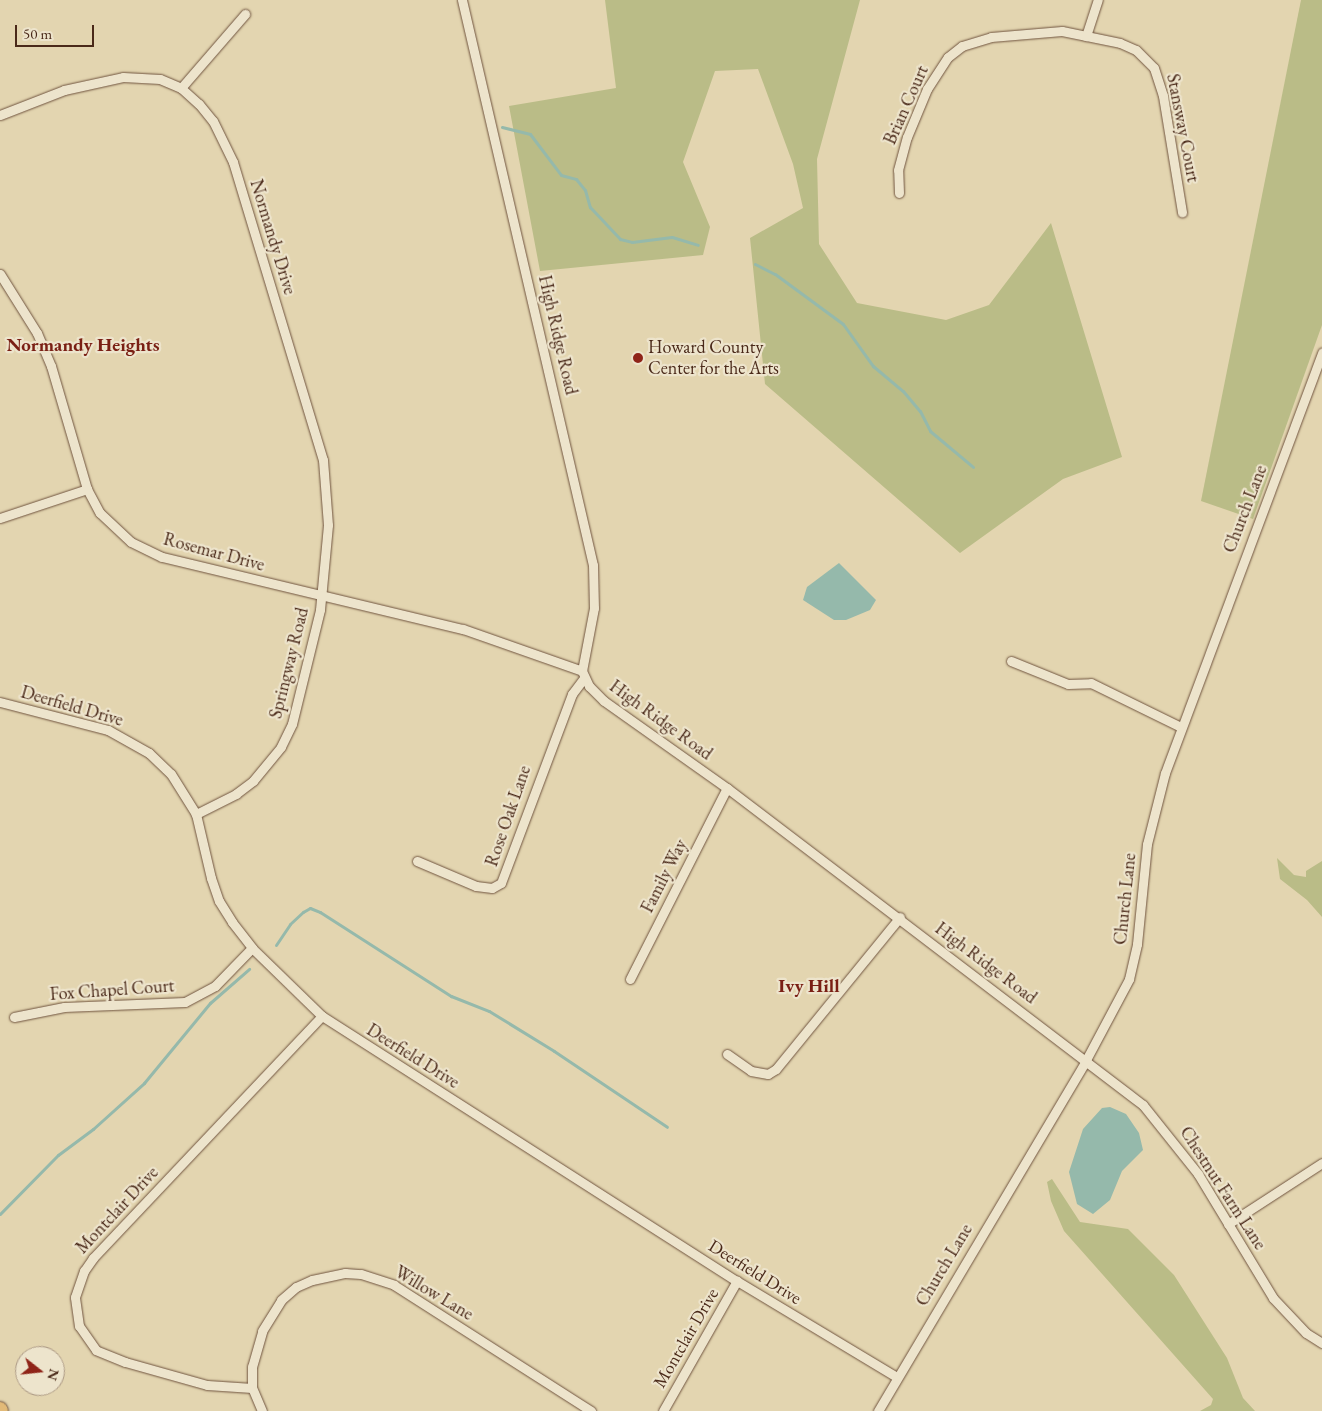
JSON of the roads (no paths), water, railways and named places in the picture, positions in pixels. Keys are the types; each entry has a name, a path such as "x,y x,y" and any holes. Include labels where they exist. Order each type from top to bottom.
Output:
{"street":[{"name":"High Ridge Road","path":"462,0 593,565 594,608 583,675 604,701 727,788 900,917 1086,1060"},
{"path":"1086,36 1098,0"},
{"path":"181,88 245,14"},
{"name":"Brian Court","path":"899,193 898,170 907,137 927,89 948,57 962,46 991,37 1043,30 1086,36"},
{"name":"Stansway Court","path":"1086,36 1136,50 1154,68 1163,96 1182,212"},
{"name":"Normandy Drive","path":"0,116 32,100 101,80 144,76 181,88 213,121 233,162 323,460 328,525 320,596"},
{"name":"Rosemar Drive","path":"0,274 37,333 51,366 87,489 100,513 115,530 147,551 320,596 462,629 583,675"},
{"name":"Church Lane","path":"878,1411 1086,1060 1118,1002 1135,960 1147,844 1156,803 1181,727 1322,352"},
{"path":"0,518 87,489"},
{"name":"Springway Road","path":"196,814 236,794 253,781 288,735 298,709 320,596"},
{"path":"1011,661 1068,684 1091,683 1181,727"},
{"name":"Rose Oak Lane","path":"417,861 476,886 492,888 501,883 572,694 583,675"},
{"name":"Deerfield Drive","path":"0,702 85,723 132,741 171,774 196,814 219,901 252,948 322,1016 737,1281 897,1377"},
{"name":"Family Way","path":"630,979 727,788"},
{"path":"727,1054 751,1071 768,1074 776,1069 900,917"},
{"name":"Fox Chapel Court","path":"14,1017 64,1007 185,1002 215,986 252,948"},
{"name":"Montclair Drive","path":"252,1388 207,1385 109,1357 87,1341 75,1310 75,1297 84,1271 93,1258 322,1016"},
{"name":"Chestnut Farm Lane","path":"1086,1060 1137,1100 1163,1126 1228,1224 1273,1298 1306,1333 1322,1344"},
{"path":"1228,1224 1322,1163"},
{"name":"Willow Lane","path":"252,1388 252,1367 262,1331 281,1300 296,1287 312,1280 344,1273 361,1274 394,1285 591,1411"},
{"name":"Montclair Drive","path":"663,1411 737,1281"},
{"path":"252,1388 262,1411"}],"waterway":[{"path":"502,127 530,134 561,175 576,179 585,190 590,207 620,239 632,242 672,237 698,245"},
{"path":"755,264 775,274 843,324 873,366 903,391 920,411 930,431 973,467"},
{"path":"276,945 290,924 303,912 310,908 320,912 451,996 489,1011 554,1051 667,1127"},
{"path":"0,1214 58,1155 93,1129 144,1083 210,1003 249,969"}],"place":[{"name":"Howard County Center for the Arts","path":"638,358"}],"district":[{"name":"Normandy Heights","path":"83,345"},
{"name":"Ivy Hill","path":"809,986"}]}
